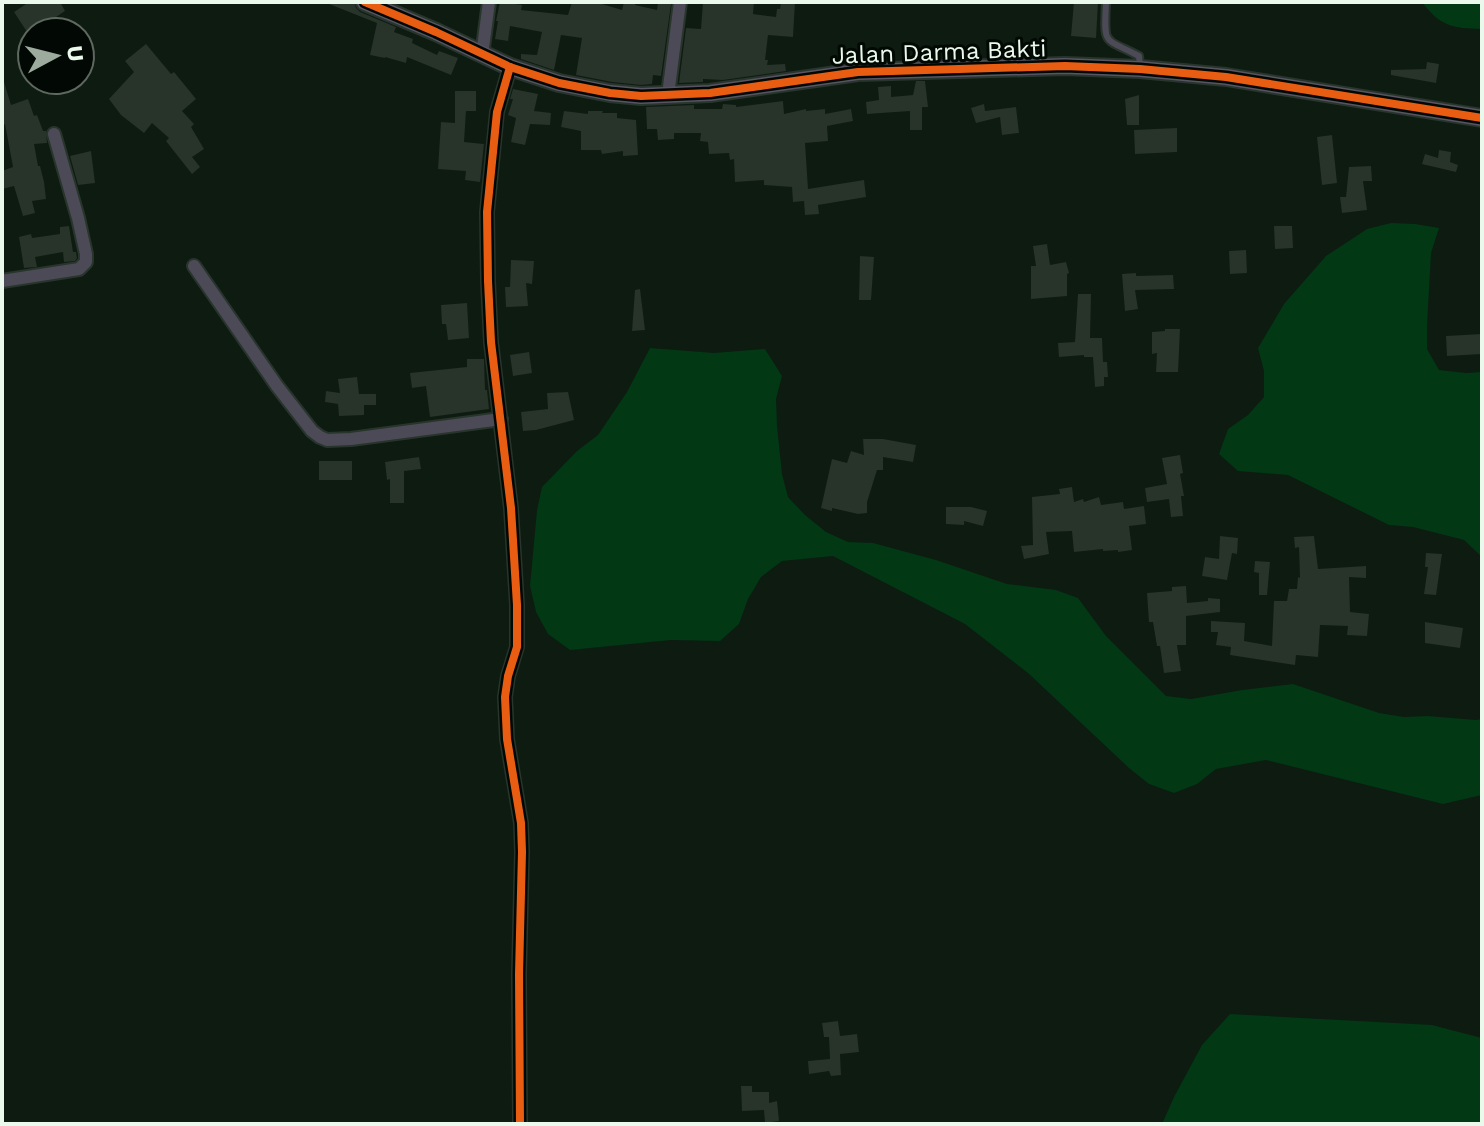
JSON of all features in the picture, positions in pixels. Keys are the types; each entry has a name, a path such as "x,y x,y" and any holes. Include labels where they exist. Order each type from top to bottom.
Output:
{"street":[{"name":"Jalan Darma Bakti","path":"365,2 543,79 575,87 641,96 710,93 824,76 893,70 1065,66 1226,77 1482,118"},
{"path":"482,55 489,2"},
{"path":"668,95 680,2"},
{"path":"510,67 497,112 487,212 491,342 511,508 517,605 517,647 505,697 507,739 521,823 520,1124"},
{"path":"2,281 79,269 86,262 78,218 54,134"},
{"path":"194,266 277,386 320,437 327,440 351,439 501,419"}],"lane":[{"path":"1106,2 1107,39 1139,56 1140,69"}],"green space":[{"path":"1422,2 1482,2 1482,29 1463,28 1441,21"},
{"path":"1391,223 1439,228 1431,253 1427,349 1439,370 1482,372 1482,557 1464,540 1413,527 1389,525 1288,475 1238,471 1219,454 1228,429 1248,415 1264,397 1264,371 1258,348 1284,304 1326,256 1367,229"},
{"path":"650,348 714,353 765,349 782,376 776,399 777,426 782,474 788,497 826,532 848,542 873,543 1007,584 1056,590 1078,598 1106,636 1166,696 1191,699 1293,684 1379,713 1404,717 1482,719 1482,795 1443,804 1266,760 1216,769 1197,784 1174,793 1149,784 1028,673 965,624 833,556 782,561 761,577 748,599 739,624 720,641 671,640 570,650 548,634 536,612 530,586 542,487 577,451 598,435 627,392"},
{"path":"1230,1014 1432,1025 1482,1038 1482,1124 1162,1124 1202,1045"}],"building":[{"path":"29,2 60,2 65,11 58,16 17,16 14,12"},
{"path":"324,2 354,2 360,12 396,27 394,32 413,39 412,43 437,55 439,51 458,58 451,75 407,57 406,63 370,55 377,23"},
{"path":"500,2 522,5 521,10 568,15 572,2 595,2 622,10 624,2 636,2 635,5 657,10 658,3 671,4 661,76 653,75 652,84 641,85 576,75 582,38 561,35 554,70 521,59 521,54 537,55 542,32 510,26 508,41 495,39"},
{"path":"703,2 754,2 753,14 776,17 781,2 795,2 793,37 768,35 767,65 785,64 786,71 679,83 686,28 701,29"},
{"path":"1074,2 1098,2 1096,38 1071,36"},
{"path":"146,44 196,99 182,111 194,124 191,127 204,149 192,157 200,167 192,174 166,141 169,138 152,123 144,133 121,115 109,99 134,72 125,61"},
{"path":"1427,62 1439,64 1436,83 1391,75 1391,70 1426,69"},
{"path":"916,81 925,81 928,107 922,107 922,130 910,130 910,111 867,114 866,102 879,100 878,87 891,86 891,97 913,95"},
{"path":"4,82 11,105 28,99 34,116 37,115 43,131 46,131 47,143 34,144 46,199 32,201 35,213 23,216 14,186 2,189 2,171 13,167 5,124 2,126"},
{"path":"513,89 538,94 534,111 551,113 550,125 530,124 525,145 511,142 516,118 508,115"},
{"path":"455,91 476,91 476,111 466,111 464,142 484,144 480,182 465,180 466,171 438,169 441,122 455,123"},
{"path":"1139,95 1139,125 1127,125 1125,99"},
{"path":"783,101 784,114 806,109 825,109 825,114 851,109 853,121 827,126 828,141 805,143 808,189 864,180 866,197 818,205 819,214 805,215 804,201 793,202 792,187 764,185 764,180 735,182 734,159 730,160 729,153 709,154 708,142 700,141 701,133 674,133 674,139 658,140 657,129 647,129 646,107 694,105 694,109 722,109 723,104 736,107"},
{"path":"984,104 985,111 1016,107 1019,133 1002,135 1000,117 976,123 971,108"},
{"path":"564,111 588,114 588,111 603,111 617,113 617,118 636,120 638,155 623,156 623,151 602,154 601,150 581,150 581,131 561,127"},
{"path":"1177,128 1177,152 1135,154 1134,130"},
{"path":"1332,135 1337,183 1322,185 1317,137"},
{"path":"1439,150 1451,152 1450,162 1458,165 1456,172 1422,164 1425,154 1438,158"},
{"path":"91,151 95,183 78,185 70,156"},
{"path":"1371,166 1372,181 1363,181 1367,210 1342,213 1340,197 1346,197 1349,167"},
{"path":"69,226 73,252 76,252 75,261 64,262 63,252 35,257 37,267 24,268 19,237 60,234 60,227"},
{"path":"1274,226 1292,226 1293,248 1275,249"},
{"path":"1047,244 1050,265 1066,262 1069,273 1067,296 1031,299 1031,266 1036,266 1033,246"},
{"path":"1246,250 1247,273 1230,274 1229,251"},
{"path":"860,256 874,257 871,300 859,300"},
{"path":"511,260 534,261 532,284 526,283 528,306 506,307 505,287 510,287"},
{"path":"1136,273 1136,276 1173,275 1174,289 1135,290 1138,309 1125,311 1122,274"},
{"path":"640,289 645,330 632,331 635,290"},
{"path":"1078,294 1091,294 1090,338 1102,338 1103,362 1107,362 1108,377 1104,377 1104,386 1095,387 1093,357 1059,357 1058,343 1075,342"},
{"path":"467,303 469,338 448,340 446,324 442,324 441,305"},
{"path":"1180,329 1178,372 1156,372 1157,353 1152,354 1152,332"},
{"path":"1482,334 1482,354 1447,356 1446,336"},
{"path":"529,352 532,373 513,376 510,355"},
{"path":"467,359 484,359 489,409 430,417 426,386 412,388 410,373 467,367"},
{"path":"357,377 359,394 376,394 376,405 364,405 364,415 339,416 338,404 325,402 326,391 340,393 338,379"},
{"path":"568,392 574,420 523,431 521,412 548,409 547,393"},
{"path":"863,439 916,445 913,462 883,457 883,470 877,470 867,502 867,513 821,508 832,459 847,463 851,451 864,455"},
{"path":"1180,455 1183,516 1171,517 1169,499 1147,502 1145,488 1167,484 1162,458"},
{"path":"419,457 421,469 404,471 404,503 390,503 390,479 387,480 385,462"},
{"path":"319,461 352,461 352,480 319,480"},
{"path":"1072,487 1074,502 1099,497 1101,505 1123,502 1124,509 1144,506 1146,524 1129,526 1132,550 1074,552 1072,531 1046,532 1049,554 1024,559 1021,546 1033,545 1032,497 1060,494 1059,489"},
{"path":"946,507 971,507 987,511 983,526 964,521 964,525 946,524"},
{"path":"1220,536 1238,538 1237,554 1232,553 1227,580 1202,576 1205,557 1219,559"},
{"path":"1314,536 1318,569 1366,566 1366,578 1349,577 1350,612 1369,614 1367,636 1347,635 1348,626 1320,625 1318,657 1296,655 1295,665 1230,655 1231,647 1216,645 1218,632 1211,632 1211,621 1245,623 1244,641 1272,646 1274,601 1287,601 1289,589 1297,589 1300,578 1299,547 1295,548 1294,537"},
{"path":"1426,553 1442,554 1436,595 1424,594 1428,567 1425,567"},
{"path":"1255,561 1270,562 1267,595 1259,595 1259,573 1254,572"},
{"path":"1186,586 1187,603 1208,601 1208,598 1220,599 1220,612 1186,616 1186,645 1177,645 1181,671 1164,673 1153,622 1149,622 1147,593 1172,591 1172,587"},
{"path":"1425,622 1463,628 1460,648 1425,643"},
{"path":"838,1021 840,1036 857,1034 859,1052 840,1054 841,1075 831,1076 829,1071 809,1074 808,1061 830,1059 829,1037 824,1037 822,1023"},
{"path":"741,1086 752,1086 752,1092 769,1092 769,1103 777,1101 779,1121 765,1123 764,1110 742,1111"}],"cycle path":[{"path":"365,2 510,67 559,83 610,93 641,96 710,93 858,72 1065,66 1226,77 1482,118"},
{"path":"510,67 497,112 487,212 491,342 511,508 517,605 517,647 505,697 507,739 521,823 520,1124"}]}
